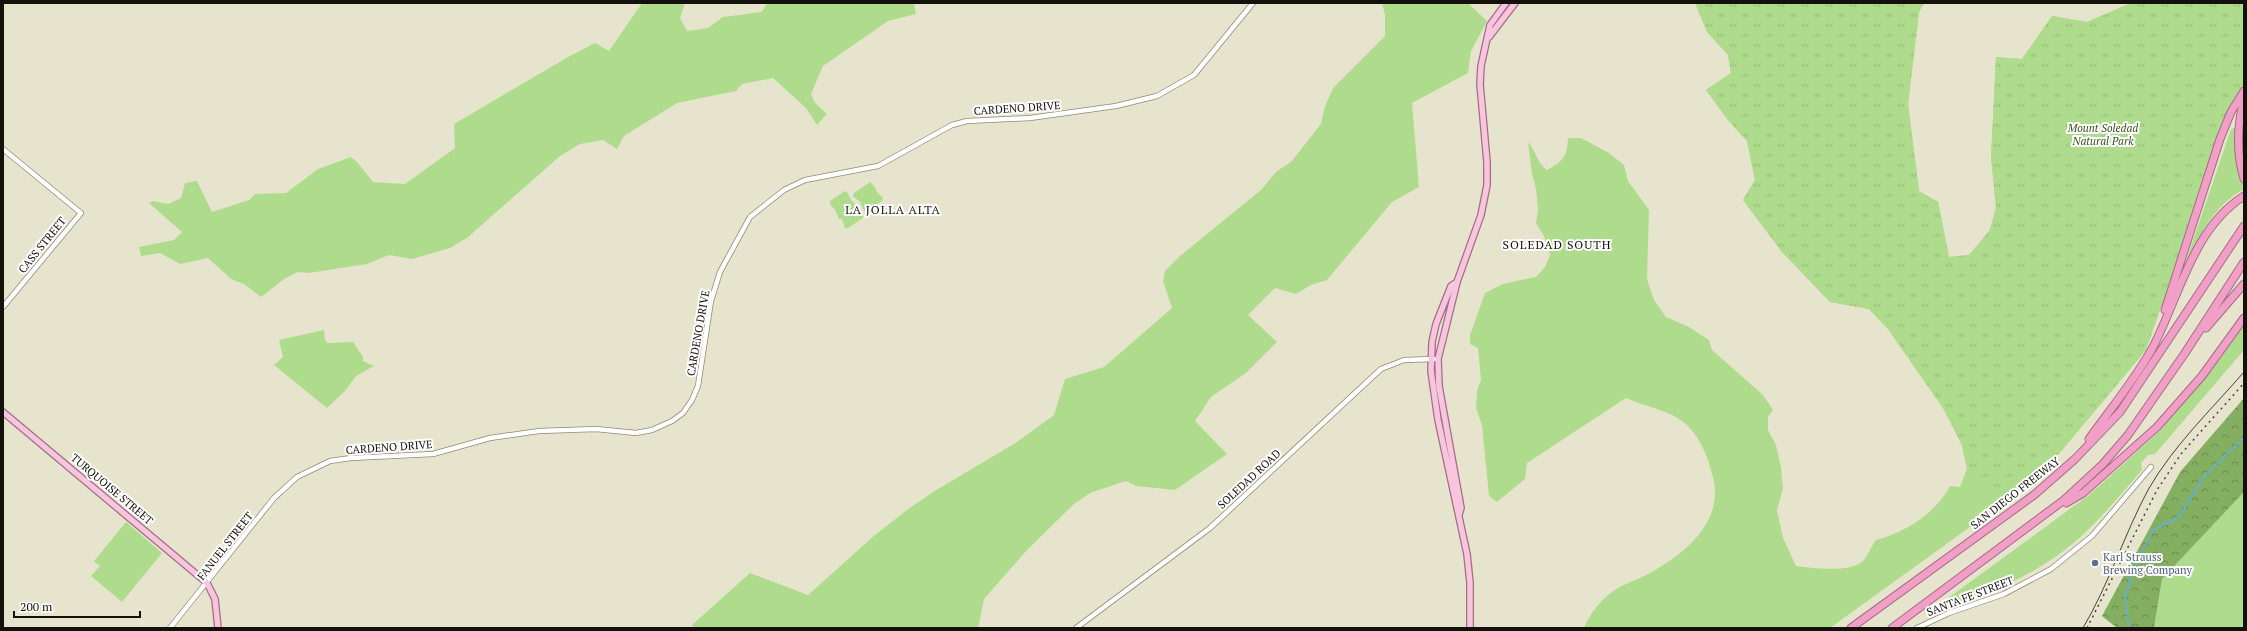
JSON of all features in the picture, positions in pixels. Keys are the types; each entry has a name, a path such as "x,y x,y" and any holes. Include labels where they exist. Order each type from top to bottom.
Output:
{"highway":[{"path":"2153,347 2188,245 2220,139 2230,112 2244,91"},
{"path":"2244,99 2237,140 2244,179"},
{"path":"2075,459 2153,347 2189,266 2209,231 2227,209 2244,196"},
{"name":"SAN DIEGO FREEWAY","path":"1851,628 2034,495 2075,459 2120,412 2244,226"},
{"path":"1892,628 2064,500 2108,459 2128,435 2185,353 2244,262"},
{"path":"2185,353 2244,284"},
{"path":"2041,517 2083,493 2157,427 2202,376 2244,318"}],"main road":[{"path":"1459,515 1461,508 1438,386 1438,359 1457,282 1481,215 1487,185 1487,162 1480,84 1481,66 1489,37 1490,25 1506,3"},
{"path":"1489,37 1514,3"},
{"path":"1457,282 1451,286 1436,324 1431,359 1434,396 1456,508 1459,515 1470,583 1470,628"},
{"name":"TURQUOISE STREET","path":"3,412 207,583"},
{"path":"207,583 215,599 218,628"}],"street":[{"name":"CARDENO DRIVE","path":"298,477 330,461 351,458 433,454 490,438 539,431 596,429 636,433 660,428 683,412 692,400 698,386 712,301 720,272 750,217 777,194 805,180 878,166 952,125 967,120 1034,117 1116,106 1157,96 1194,75 1253,3"},
{"name":"CASS STREET","path":"3,149 80,213 3,307"},
{"name":"SOLEDAD ROAD","path":"1076,628 1210,528 1381,369 1404,360 1438,359"},
{"name":"SANTA FE STREET","path":"1917,628 1949,613 2004,594 2051,569 2097,531 2151,467"},
{"name":"FANUEL STREET","path":"170,628 274,498 298,477"}],"green space":[{"path":"642,3 685,3 680,18 687,31 708,28 723,17 762,12 767,3 914,3 916,14 888,21 823,66 811,94 815,103 827,114 817,125 806,108 773,78 742,84 736,91 677,103 624,136 617,149 603,140 580,144 560,156 467,238 450,248 412,259 389,255 367,264 309,273 298,272 284,279 261,297 244,284 231,279 208,258 180,264 160,253 141,256 139,247 174,240 182,232 149,203 153,201 168,204 181,198 185,183 197,181 212,212 249,200 255,194 286,193 318,169 351,157 357,162 373,182 405,184 455,148 454,124 568,57 595,43 609,51"},
{"path":"1382,3 1468,3 1487,21 1471,51 1468,73 1412,103 1419,187 1392,202 1327,280 1311,285 1296,294 1275,288 1248,315 1277,342 1246,373 1211,397 1195,421 1227,454 1175,490 1136,486 1126,481 1090,493 1074,504 1027,550 984,599 978,628 695,628 692,625 750,573 808,595 875,535 907,510 933,492 1017,442 1054,415 1065,379 1104,367 1172,308 1163,281 1165,271 1180,256 1261,190 1277,171 1291,162 1321,124 1325,106 1333,88 1385,36 1385,15"},
{"name":"Mount Soledad Natural Park","path":"1697,3 1924,3 1919,12 1908,104 1919,191 1938,202 1949,257 1969,255 1990,230 1996,207 1991,157 1996,57 2022,59 2052,16 2087,22 2131,3 2244,3 2225,123 2146,350 2057,456 2006,501 1830,628 1584,628 1595,608 1612,592 1658,568 1685,549 1697,537 1706,524 1712,510 1715,494 1713,477 1704,450 1688,426 1672,415 1661,410 1626,398 1527,463 1525,479 1497,502 1489,496 1482,425 1476,408 1477,391 1481,380 1478,348 1470,344 1470,335 1485,293 1503,284 1536,277 1545,267 1550,255 1544,236 1536,223 1538,210 1536,189 1532,174 1528,142 1541,164 1547,170 1563,158 1567,150 1568,138 1581,138 1609,153 1624,165 1628,181 1649,210 1647,279 1654,300 1666,317 1689,327 1709,340 1712,350 1763,395 1773,410 1768,417 1768,430 1776,445 1781,467 1783,489 1777,510 1783,538 1796,566 1831,569 1857,565 1865,559 1876,540 1887,537 1909,527 1936,505 1950,486 1960,487 1967,469 1962,445 1943,408 1888,329 1869,309 1830,302 1782,252 1743,200 1755,180 1747,141 1728,120 1706,90 1731,73 1728,55 1707,32 1696,5"},
{"name":"Mount Soledad Natural Park","path":"1697,3 1924,3 1919,12 1908,104 1919,191 1938,202 1949,257 1969,255 1990,230 1996,207 1991,157 1996,57 2022,59 2052,16 2087,22 2131,3 2244,3 2244,90 2225,123 2146,350 2057,456 2006,501 1967,469 1962,445 1943,408 1888,329 1869,309 1830,302 1782,252 1743,200 1755,180 1747,141 1728,120 1706,90 1731,73 1728,55 1707,32 1696,5"},
{"path":"2235,128 2239,180 2244,178 2244,189 2232,196 2214,215 2193,249 2182,273 2231,129"},
{"path":"870,182 883,198 882,201 867,211 864,211 860,202 853,196 854,193"},
{"path":"845,191 858,207 857,209 863,216 863,218 848,228 845,228 842,219 839,219 835,210 830,204 830,201"},
{"path":"2244,323 2244,350 2155,454 2148,455 2141,463 2142,470 2085,533 2060,554 2025,576 1988,593 1930,613 1928,610 1940,604 2089,495 2161,430"},
{"path":"324,330 325,340 328,343 353,342 363,357 363,361 374,366 356,376 345,391 327,408 274,365 283,357 279,340"},
{"path":"2244,398 2244,492 2162,579 2154,628 2117,628 2102,616 2180,472"},
{"path":"2244,492 2244,628 2154,628 2162,579"},
{"path":"126,522 162,553 122,602 91,576 100,566 94,561"}],"waterway":[{"path":"2129,628 2125,596 2137,562 2153,530 2179,517 2204,476 2244,438"}],"tram line":[{"path":"2083,628 2101,594 2139,507 2158,474 2181,443 2244,372"}],"railway":[{"path":"2087,628 2157,490 2181,454 2244,383"}],"place":[{"name":"Karl Strauss Brewing Company","path":"2095,563"}],"district":[{"name":"LA JOLLA ALTA","path":"893,210"},
{"name":"SOLEDAD SOUTH","path":"1557,245"}]}
